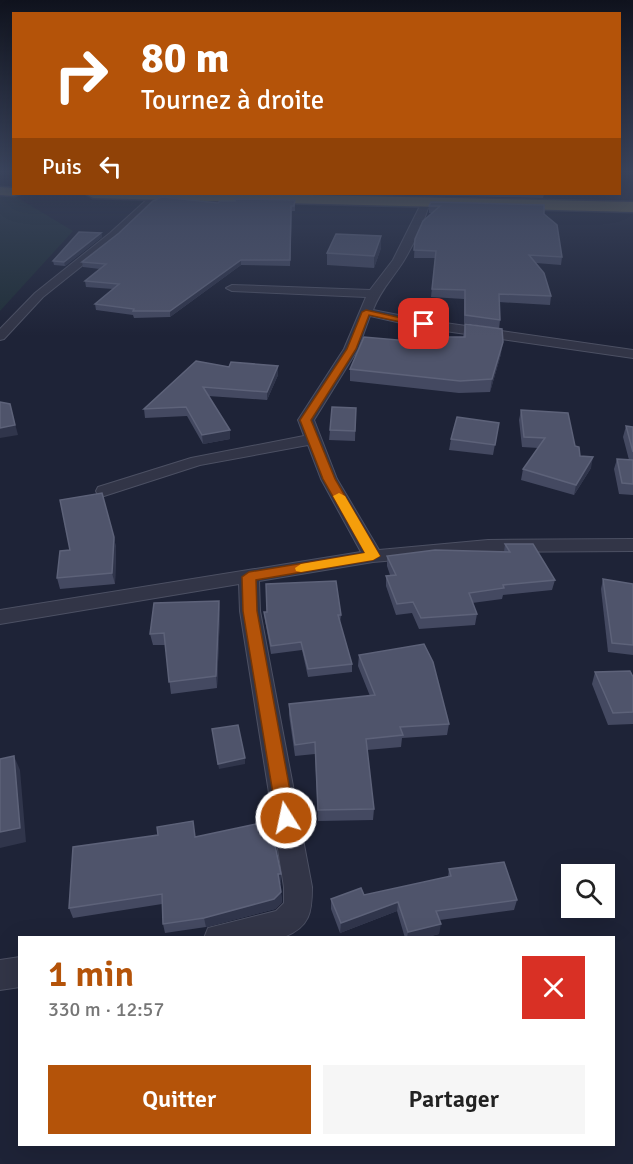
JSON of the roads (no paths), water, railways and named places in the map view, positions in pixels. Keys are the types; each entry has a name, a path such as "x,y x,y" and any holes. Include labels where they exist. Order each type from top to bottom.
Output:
{"street":[{"path":"0,336 39,295 122,227"},
{"path":"373,556 329,479 306,420 351,349 374,294 398,261 415,227"},
{"path":"232,288 374,294"},
{"path":"366,312 424,324 633,354"},
{"path":"104,491 197,460 313,439"},
{"path":"0,617 373,556 488,546 633,545"},
{"path":"227,936 284,923 298,909 298,887 250,611 249,577"},
{"path":"0,975 18,972"}]}
